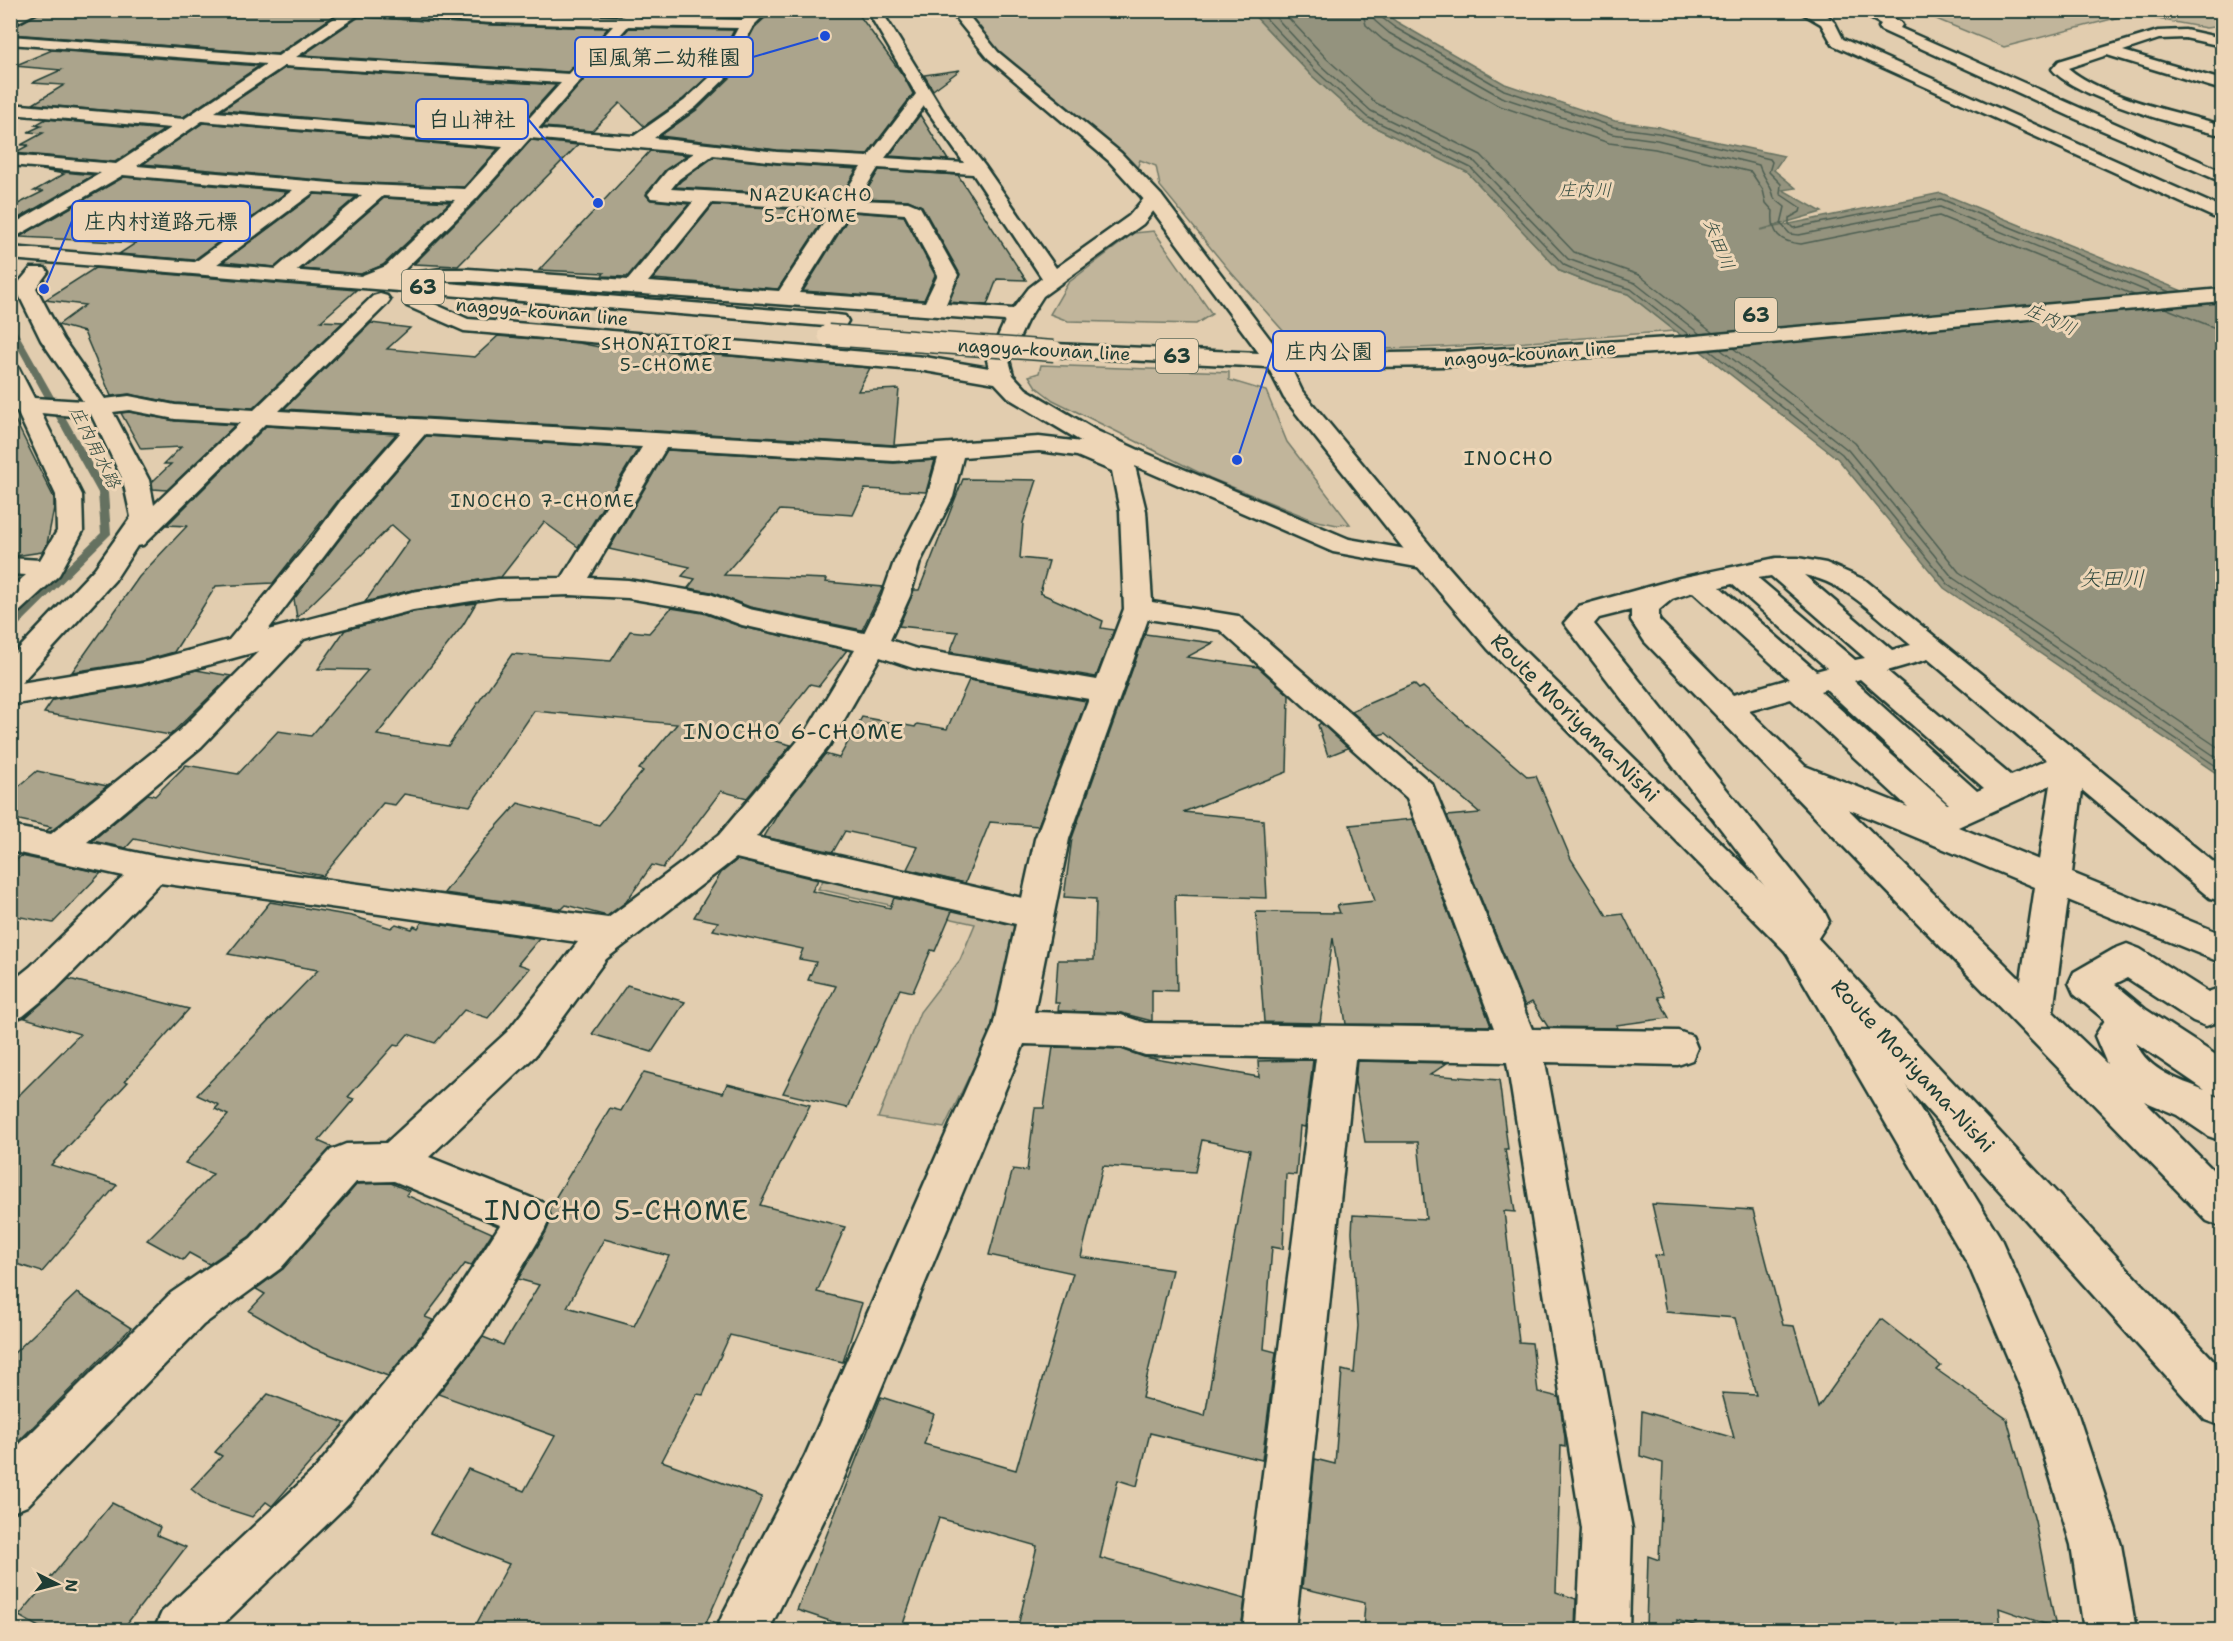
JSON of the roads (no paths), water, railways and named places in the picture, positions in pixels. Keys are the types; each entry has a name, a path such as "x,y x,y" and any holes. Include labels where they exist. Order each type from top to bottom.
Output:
{"street":[{"path":"10,22 35,10"},
{"path":"346,10 493,19 747,24"},
{"path":"361,281 381,277 393,270 470,195 572,79 624,22 638,10"},
{"path":"638,141 690,104 728,68 731,54 747,24 760,10"},
{"path":"874,10 941,121 978,169 1054,280"},
{"name":"Route Moriyama-Nishi","path":"956,10 993,55 1115,157 1154,199 1282,351 1292,393 1428,561 1498,642 1797,940 2223,1403"},
{"path":"1804,10 1825,20 1832,36 1838,42 2223,215"},
{"path":"1863,10 1895,25 1886,27 2223,177"},
{"path":"10,234 119,170 355,11"},
{"path":"2223,42 2170,34 2064,64 2060,69 2064,75 2090,88 2223,130"},
{"path":"10,40 283,61 572,79"},
{"path":"2108,51 2221,84"},
{"path":"2172,69 2212,57"},
{"path":"785,298 873,163 924,93"},
{"path":"10,109 521,138 638,141 777,157 978,169"},
{"path":"712,148 673,175 657,194 908,208 913,212 948,275 932,310"},
{"path":"10,160 377,192 470,195"},
{"path":"198,269 310,186"},
{"path":"279,276 377,192"},
{"path":"634,286 707,198"},
{"path":"1154,199 1136,220 1036,292 1020,316 999,360 1002,377 1018,394 1089,435 1134,457 1342,546 1428,561"},
{"name":"nagoya-kounan line","path":"10,253 361,281 381,292 414,302 1056,342 1446,359 1684,344 2223,295"},
{"name":"nagoya-kounan line","path":"10,270 381,292 832,328"},
{"path":"10,677 105,574 144,517 136,480 85,407 25,287 38,272"},
{"path":"120,553 261,416 381,292 441,275 468,274 1020,316"},
{"path":"414,302 464,325 925,364 1002,377"},
{"name":"nagoya-kounan line","path":"1313,342 1438,340 1602,329"},
{"path":"10,372 69,495 70,531 50,568 10,605"},
{"path":"25,405 85,407 129,403 175,412 894,454 1040,444 1082,449 1123,467 1133,511 1138,609 1052,839 1012,1027 822,1473 742,1630"},
{"path":"1037,404 1034,417 1040,444"},
{"path":"239,648 351,504 419,426"},
{"path":"571,585 659,439"},
{"path":"395,1162 521,1044 593,949 731,844 818,738 873,644 896,596 907,562 940,497 952,451"},
{"path":"2110,1630 2096,1545 2053,1409 1985,1252 1797,940 1811,921 1578,623 1589,612 1699,583 1776,566 1790,564 1812,567 1841,576 1895,616 2223,888"},
{"path":"10,566 50,568"},
{"path":"1776,566 1848,628"},
{"path":"1737,574 1811,639 1840,674 1947,818"},
{"path":"1699,583 1774,649 1840,674 2008,791"},
{"path":"10,695 142,673 412,601 498,588 571,585 628,589 710,603 742,616 873,644 913,658 1106,692"},
{"path":"1743,622 1862,590"},
{"path":"1662,593 1645,608 1645,621 1655,635 2034,1017 2215,1190"},
{"path":"1138,609 1228,622 1421,792 1526,1062 1607,1529 1603,1630"},
{"path":"1774,649 1895,616"},
{"path":"1840,674 1848,628"},
{"path":"56,849 190,739 294,632"},
{"path":"1727,707 1933,648"},
{"path":"1947,818 2070,763"},
{"path":"2034,1017 2070,763"},
{"path":"1792,773 1947,818 2052,878 2219,952"},
{"path":"10,838 153,869 614,933"},
{"path":"731,844 1036,915"},
{"path":"10,1005 43,978 153,869"},
{"path":"2223,1002 2206,1010 2127,959 2087,983 2132,1020 2223,1080"},
{"path":"2132,1020 2114,1036 2120,1056 2133,1074 2148,1086 2211,1112 2223,1123"},
{"path":"1012,1027 1121,1031 1145,1039 1678,1048"},
{"path":"1269,1630 1337,1044"},
{"path":"10,1489 187,1309 266,1253 346,1163 395,1162 529,1217 466,1318 332,1486 180,1630"}],"water":[{"path":"1250,11 1382,11 1397,22 1505,84 1615,121 1659,127 1784,156 1774,170 1796,188 1783,190 1822,212 1760,230 1941,193 2222,307 2222,777 1944,588 1838,459 1628,294 1592,284 1560,271 1467,172 1364,122 1311,75"}],"waterway":[{"name":"庄内用水路","path":"10,326 103,493 106,534 10,628"}],"place":[{"name":"国風第二幼稚園","path":"825,36"},
{"name":"白山神社","path":"598,203"},
{"name":"庄内村道路元標","path":"44,289"},
{"name":"庄内公園","path":"1237,460"}],"district":[{"name":"NAZUKACHO 5-CHOME","path":"811,205"},
{"name":"SHONAITORI 5-CHOME","path":"667,354"},
{"name":"INOCHO","path":"1509,458"},
{"name":"INOCHO 7-CHOME","path":"543,501"},
{"name":"INOCHO 6-CHOME","path":"794,731"},
{"name":"INOCHO 5-CHOME","path":"617,1210"}],"water label":[{"name":"庄内川","path":"1585,190"},
{"name":"矢田川","path":"1719,244"},
{"name":"庄内川","path":"2051,319"},
{"name":"矢田川","path":"2112,578"}]}
